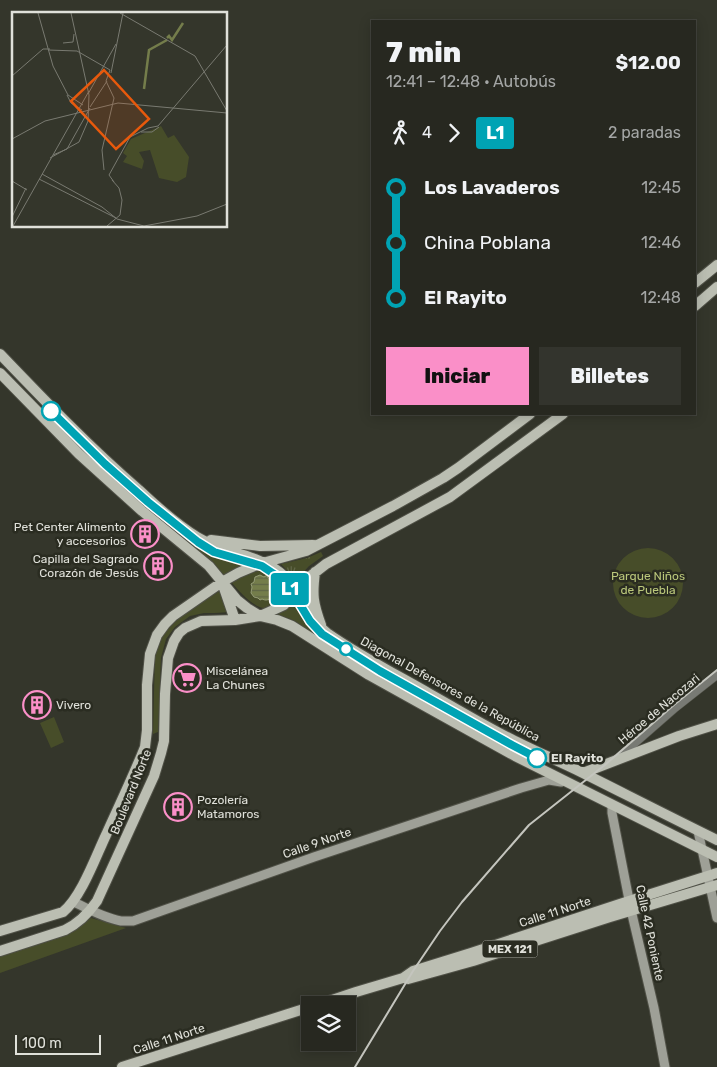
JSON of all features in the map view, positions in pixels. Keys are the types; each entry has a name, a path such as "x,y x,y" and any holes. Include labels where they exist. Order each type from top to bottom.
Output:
{"main road":[{"path":"696,282 717,265"},
{"path":"696,305 717,287"},
{"name":"Diagonal Defensores de la República","path":"0,354 97,453 185,529 199,539 262,562 283,575 296,591 316,624 385,669 502,734 717,840"},
{"path":"0,373 100,474 209,566 242,605 260,616 284,605 315,572 326,564 450,497 562,415"},
{"name":"Boulevard Norte","path":"74,902 145,747 148,665 153,644 165,624 173,616 222,582 248,568 262,562 300,554 384,510 458,468 529,415"},
{"path":"199,539 260,546 317,545"},
{"path":"199,599 209,583 209,566"},
{"path":"315,572 313,598 322,628"},
{"path":"222,582 235,620 292,626"},
{"name":"Diagonal Defensores de la República","path":"260,616 292,626 369,675 515,756 717,857"},
{"name":"Boulevard Norte","path":"0,951 65,930 83,919 97,901 154,776 159,761 165,732 165,694 168,658 174,641 185,628 201,621 235,620 260,616"},
{"path":"583,773 717,724"},
{"name":"Calle 9 Norte","path":"74,902 91,911 121,921 133,921 314,857 521,788 549,780 571,784"},
{"name":"Calle 42 Poniente","path":"612,805 630,906 654,1008 665,1067"},
{"path":"698,831 713,875 717,918"},
{"name":"Calle 11 Norte","path":"344,996 403,978 408,979 472,961 713,875"},
{"name":"Calle 11 Norte","path":"630,906 714,886"},
{"path":"0,931 63,912 74,902"},
{"name":"Calle 11 Norte","path":"122,1067 301,1010"}],"street":[{"name":"Héroe de Nacozari","path":"615,761 675,708 717,675"}],"green space":[{"path":"162,516 198,544 217,554 246,563 224,576 215,564 160,518"},
{"name":"Parque Niños de Puebla","path":"648,548 661,551 673,558 680,570 683,583 680,596 673,608 661,615 648,618 635,615 623,608 616,596 613,583 616,570 623,558 635,551"},
{"path":"321,552 323,556 309,566 296,580 281,564 307,558"},
{"path":"263,570 276,578 286,590 277,602 267,608 259,607 250,601 232,583 247,574"},
{"path":"223,589 230,612 204,613 190,616 175,627 166,639 161,658 158,732 153,734 155,651 159,640 166,630 179,619"},
{"path":"295,599 316,629 336,645 334,648 295,621 277,614"},
{"path":"54,717 64,742 51,748 40,723"},
{"path":"91,918 126,928 0,973 0,955 60,935"}],"shaded area":[{"path":"260,575 264,577 267,575 275,583 274,588 276,591 268,600 260,600 251,593 251,584 254,582 255,577"}],"railway":[{"path":"355,1067 413,971 440,931 462,902 529,825 606,764 717,670"}],"bus line":[{"name":"L1","path":"51,411 105,464 198,542 214,552 251,562 273,572 287,584 310,621 322,634 380,671 537,758"}],"place":[{"name":"Pet Center Alimento y accesorios","path":"145,534"},
{"name":"Capilla del Sagrado Corazón de Jesús","path":"158,566"},
{"name":"Miscelánea La Chunes","path":"187,678"},
{"name":"Vivero","path":"37,705"},
{"name":"El Rayito","path":"537,758"},
{"name":"Pozolería Matamoros","path":"178,807"}]}
